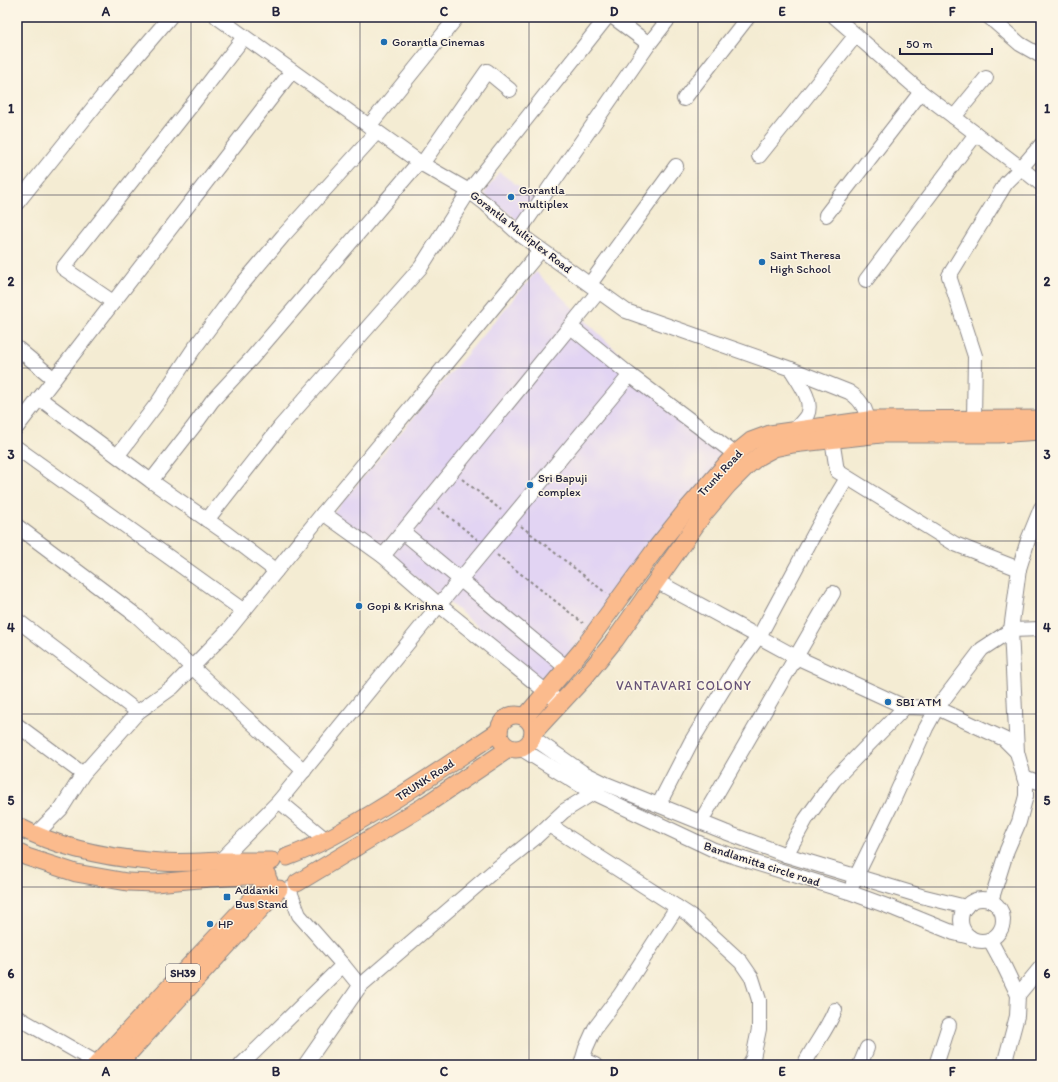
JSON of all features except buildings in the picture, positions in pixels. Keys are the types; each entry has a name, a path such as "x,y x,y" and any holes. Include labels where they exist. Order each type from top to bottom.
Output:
{"main road":[{"name":"Trunk Road","path":"280,877 424,806 524,741 584,678 615,640 702,516 728,485 759,456 774,448 832,439 869,428 974,419 1041,419"},
{"name":"Trunk Road","path":"525,718 581,651 657,547 688,508 735,454 751,442 770,434 795,429 869,428 998,434 1041,431"},
{"path":"516,715 525,718 531,724 524,741 504,744 500,738 499,731 502,722 508,716 516,715"},
{"name":"TRUNK Road","path":"280,877 326,840 415,788 499,731"},
{"path":"17,826 35,835 76,848 115,857 149,862 192,863 220,861 280,877"},
{"path":"17,852 27,857 76,873 127,882 155,882 210,878 280,877"},
{"name":"SH39","path":"96,1064 280,877"},
{"name":"SH39","path":"118,1065 280,877"}],"street":[{"path":"17,203 106,92 170,17"},
{"name":"Gorantla Multiplex Road","path":"218,17 421,163 469,191 518,233 626,311 791,369 849,392 864,405 869,428"},
{"path":"118,455 159,401 193,350 239,288 373,129 458,17"},
{"path":"207,520 280,427 421,267 469,191 607,17"},
{"path":"612,17 649,44"},
{"path":"518,233 649,44 670,17"},
{"path":"684,99 748,17"},
{"path":"835,17 921,92 1041,184"},
{"path":"989,17 1020,44 1041,56"},
{"path":"759,156 856,35"},
{"path":"113,302 63,268 244,37"},
{"path":"17,427 292,71"},
{"path":"151,481 212,401 251,359 340,253 421,163 487,71 510,90"},
{"path":"954,117 986,78"},
{"path":"826,215 921,92"},
{"path":"866,280 976,134"},
{"path":"974,419 975,356 949,276 1006,183 1041,145"},
{"path":"383,556 571,327 594,288 676,166"},
{"path":"35,835 61,809 84,774 138,712 173,687 229,629 322,513 541,250"},
{"path":"571,327 630,375 735,454"},
{"path":"17,348 54,379"},
{"path":"791,369 809,404 807,415 795,429"},
{"path":"220,861 279,801 460,579 630,375"},
{"path":"39,398 276,571"},
{"path":"832,439 837,471 847,478 955,544 1019,569"},
{"path":"17,448 244,611"},
{"path":"659,804 691,742 738,665 758,637 819,525 847,478"},
{"path":"991,901 1009,845 1025,804 1027,789 1017,752 1011,630 1019,569 1028,540 1041,508"},
{"path":"322,513 383,556 439,605 560,703"},
{"path":"17,526 137,616 304,771"},
{"path":"403,532 562,664"},
{"path":"656,581 796,657 905,707 936,708 1004,739 1017,752"},
{"path":"701,821 833,593"},
{"path":"17,620 138,712"},
{"path":"849,892 855,875 892,804 936,708 982,649 1011,630 1041,629"},
{"path":"786,855 806,819 834,780 905,707"},
{"path":"17,725 84,774"},
{"path":"524,741 582,772 597,788 659,804 725,832 786,855 921,896 966,907"},
{"path":"1024,777 1041,783"},
{"path":"305,1065 360,986 564,811 597,788"},
{"name":"Bandlamitta circle road","path":"597,788 714,850 849,892 895,908 954,933 983,941 990,940"},
{"path":"279,801 326,840"},
{"path":"549,825 691,916 741,962 752,978 759,1000 759,1030 753,1058 749,1065"},
{"path":"280,877 299,915 344,965 360,986"},
{"path":"970,937 965,932 961,919 966,907 971,902 978,900 984,899 991,901 1000,909 1003,921 999,932 990,940 1018,995 1017,1016 1004,1065"},
{"path":"586,1064 586,1048 595,1028 620,995 677,907"},
{"path":"242,1065 344,965"},
{"path":"1018,995 1041,967"},
{"path":"804,1065 823,1031 832,1019 835,1010"},
{"path":"17,1017 96,1064"},
{"path":"936,1065 949,1025"},
{"path":"860,1065 867,1048"}],"path":[{"path":"452,471 502,511"},
{"path":"429,501 584,624"},
{"path":"520,526 607,594"}],"shaded area":[{"name":"Gorantla multiplex","path":"499,172 538,200 520,222 484,194"},
{"name":"Sri Bapuji complex","path":"536,272 725,457 547,684 453,606 333,513"}],"place":[{"name":"Gorantla Cinemas","path":"384,42"},
{"name":"Gorantla multiplex","path":"511,197"},
{"name":"Saint Theresa High School","path":"762,262"},
{"name":"Sri Bapuji complex","path":"530,485"},
{"name":"Gopi & Krishna","path":"359,606"},
{"name":"SBI ATM","path":"888,702"},
{"name":"Addanki Bus Stand","path":"227,897"},
{"name":"HP","path":"210,924"}],"district":[{"name":"VANTAVARI COLONY","path":"684,685"}]}
